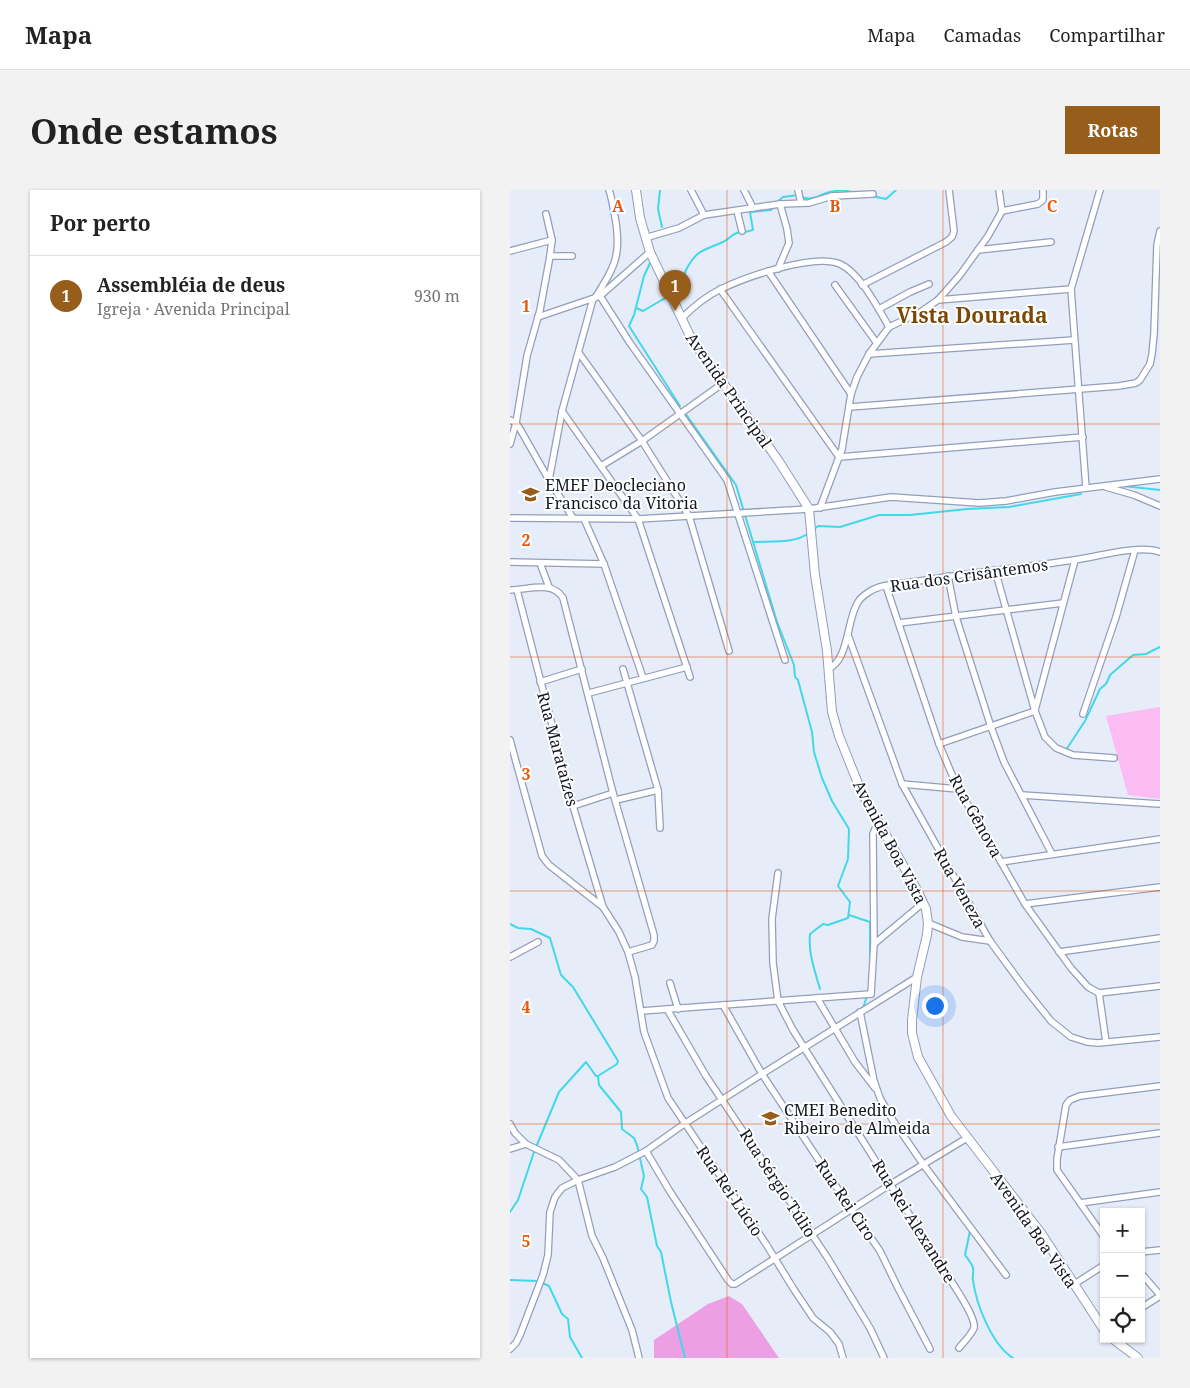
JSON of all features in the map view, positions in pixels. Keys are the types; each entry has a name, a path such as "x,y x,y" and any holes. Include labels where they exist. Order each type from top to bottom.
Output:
{"street":[{"path":"549,480 562,411 579,352 596,297 614,265 618,247 617,231 609,190"},
{"name":"Avenida Principal","path":"636,190 645,238 650,252 691,338 788,475 809,509"},
{"path":"691,190 704,215"},
{"path":"744,190 753,208"},
{"path":"798,190 801,203"},
{"path":"862,285 952,238 954,231 949,190"},
{"path":"820,508 839,457 851,394 857,376 869,354 876,342 889,327 919,313 938,300 960,275 988,236 1002,211 999,190"},
{"path":"1002,211 1038,204 1043,200 1043,190"},
{"path":"1088,488 1074,340 1072,289 1100,190"},
{"path":"645,238 678,228 704,215 780,204 801,203 845,193 873,194"},
{"path":"778,269 789,243 780,204"},
{"path":"737,211 742,231"},
{"path":"510,444 527,356 538,318 550,256 552,240 546,214"},
{"path":"850,407 1130,385 1140,380 1146,374 1152,354 1157,245 1160,231"},
{"path":"510,251 552,240"},
{"path":"978,250 1051,242"},
{"path":"538,318 596,297 650,252"},
{"path":"550,256 572,256"},
{"path":"682,319 693,308 720,289 768,271 815,262 835,263 846,268 862,285 889,327"},
{"path":"768,271 851,394"},
{"path":"834,284 876,342"},
{"path":"879,309 929,284"},
{"path":"720,289 839,457"},
{"path":"938,300 1072,289"},
{"path":"596,297 727,480 785,660"},
{"path":"869,354 1074,340"},
{"path":"579,352 642,441 689,516 729,651"},
{"path":"601,466 642,441 722,384"},
{"path":"562,411 638,519 690,677"},
{"path":"513,422 573,518"},
{"path":"839,457 1083,437"},
{"path":"510,518 638,519 809,509 891,497 979,503 1160,479"},
{"path":"1102,486 1134,495 1160,506"},
{"name":"Avenida Boa Vista","path":"809,509 815,575 827,651 832,712 839,736 861,792 924,903 928,923 918,977 912,1026 918,1057 939,1097 967,1138 1023,1208 1100,1324"},
{"path":"584,519 604,564 643,678"},
{"name":"Rua dos Crisântemos","path":"828,670 835,665 848,635 853,611 860,600 871,590 948,576 1075,560 1135,550 1148,549 1160,552"},
{"path":"1083,714 1116,618 1135,550"},
{"path":"1035,711 1075,560"},
{"path":"510,562 604,564"},
{"path":"540,563 548,587"},
{"path":"995,570 1035,711 1045,737 1050,743 1064,752 1082,757 1114,758"},
{"path":"948,576 956,617 1004,762 1052,854"},
{"name":"Rua Gênova","path":"886,586 939,744 958,789 974,813 1025,904 1058,952 1083,983 1099,993"},
{"path":"510,590 548,587 559,593 563,598 589,693 613,793 654,938 652,945 628,952"},
{"name":"Rua Marataízes","path":"517,590 573,806 603,907"},
{"path":"899,623 1063,604"},
{"name":"Rua Veneza","path":"848,635 902,784 990,941 1023,986 1051,1021 1062,1031 1077,1040 1106,1042 1160,1037"},
{"path":"589,693 687,667"},
{"path":"540,682 582,669"},
{"path":"623,669 658,790 660,828"},
{"path":"939,744 1035,711"},
{"path":"510,740 542,856 549,865 603,907"},
{"path":"902,784 958,789"},
{"path":"616,800 658,790"},
{"path":"573,806 613,793"},
{"path":"1022,795 1160,804"},
{"path":"876,1002 871,994 874,944 873,834 879,825"},
{"path":"1002,862 1160,839"},
{"name":"Rua Rei Alexandre","path":"778,873 772,918 771,945 778,1001 793,1030 891,1184 972,1318 973,1330 959,1348"},
{"path":"1025,904 1160,887"},
{"path":"874,944 924,903"},
{"name":"Rua Rei Lúcio","path":"603,907 628,952 644,1032 668,1098 813,1318 830,1332 839,1344 843,1358"},
{"path":"928,923 962,937 990,941"},
{"path":"1058,952 1160,938"},
{"path":"510,957 538,942"},
{"path":"510,1349 520,1335 543,1275 548,1255 552,1205 562,1188 646,1151 762,1074 918,977"},
{"path":"670,983 678,1008"},
{"path":"1106,1042 1099,993 1160,986"},
{"path":"641,1011 871,994"},
{"path":"817,998 855,1062 876,1090 892,1119 923,1164 1006,1275"},
{"name":"Rua Rei Ciro","path":"723,1005 762,1074 880,1251 930,1349"},
{"name":"Rua Sérgio Túlio","path":"667,1009 691,1052 812,1236 828,1257 870,1328 884,1358"},
{"path":"860,1012 876,1090"},
{"path":"1100,1231 1058,1170 1056,1159 1066,1105 1070,1100 1080,1096 1160,1086"},
{"path":"510,1124 515,1133 526,1144 559,1160 578,1180 592,1236 603,1258 632,1330 639,1358"},
{"path":"1058,1147 1160,1133"},
{"path":"646,1151 669,1190 721,1269 730,1282 735,1284 851,1209 967,1138"},
{"path":"510,1149 526,1144"},
{"path":"1080,1203 1160,1192"},
{"path":"1145,1252 1160,1250"},
{"path":"1073,1285 1100,1268"},
{"path":"1145,1278 1160,1296 1145,1305"},
{"path":"1117,1343 1138,1358"}],"shaded area":[{"path":"1160,707 1160,799 1128,795 1106,716"},
{"path":"729,1296 742,1304 779,1358 654,1358 654,1340 708,1304"}],"waterway":[{"path":"660,190 658,209 662,227"},
{"path":"872,196 886,199 896,190"},
{"path":"802,197 814,198 837,191 855,193"},
{"path":"777,202 783,197 798,195"},
{"path":"745,232 753,230 750,212 771,210 773,208"},
{"path":"677,292 682,285 686,270 697,254 740,232"},
{"path":"650,263 644,276 634,315 629,326 680,406"},
{"path":"636,308 643,311 667,297"},
{"path":"685,413 736,485 777,622 794,665 795,677 798,680 812,732 814,752 822,778 832,801 849,829 848,859 838,886 850,902 848,918 828,925 823,924 810,934 811,955 820,989"},
{"path":"1123,486 1160,490"},
{"path":"813,530 818,526 840,527 879,515 910,515 1009,507 1081,494"},
{"path":"753,542 775,542 796,539 809,533"},
{"path":"1066,750 1085,721 1100,689 1106,684 1110,675 1133,655 1146,654 1160,647"},
{"path":"849,915 870,922 870,957"},
{"path":"510,924 518,928 531,929 550,938 561,975 573,987 618,1061 617,1064 598,1076"},
{"path":"863,1008 867,996"},
{"path":"510,1212 518,1200 534,1152 559,1092 586,1062 596,1076 598,1076 599,1085 621,1112 622,1129 634,1138 637,1145 644,1176 641,1189 647,1197 657,1246 661,1252 685,1358"},
{"path":"931,1179 960,1217"},
{"path":"970,1231 965,1255 973,1268 973,1279 981,1312 998,1344 1013,1358"},
{"path":"510,1280 538,1281 549,1286 562,1314 568,1319 570,1337 582,1358"}],"place":[{"name":"Assembléia de deus","path":"675,311"},
{"name":"EMEF Deocleciano Francisco da Vitoria","path":"531,494"},
{"name":"CMEI Benedito Ribeiro de Almeida","path":"770,1119"}],"district":[{"name":"Vista Dourada","path":"972,316"}]}
